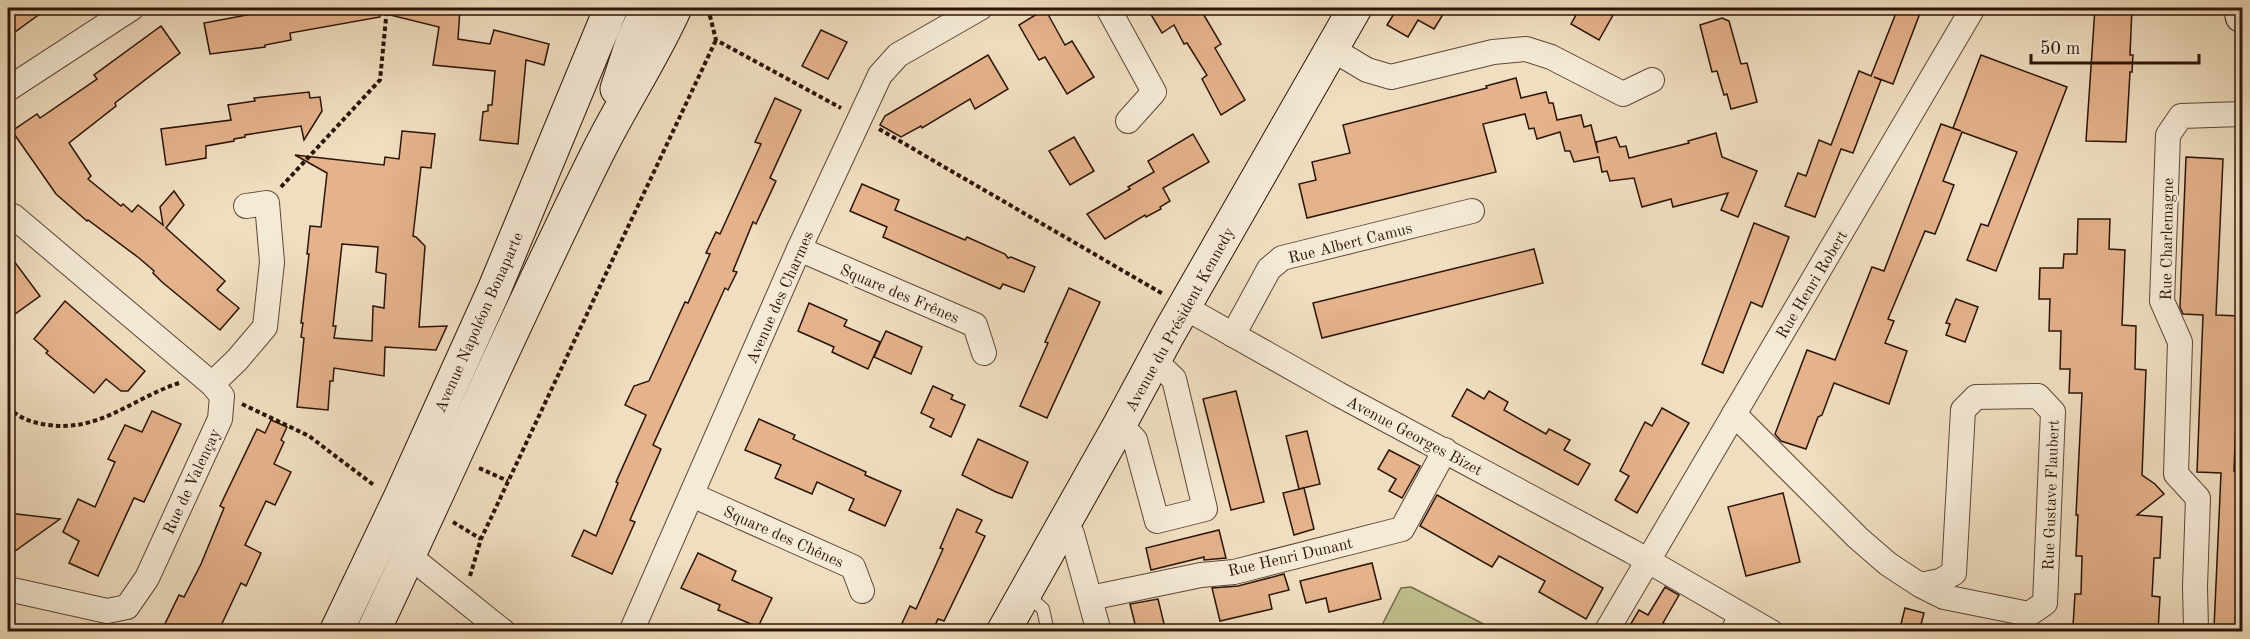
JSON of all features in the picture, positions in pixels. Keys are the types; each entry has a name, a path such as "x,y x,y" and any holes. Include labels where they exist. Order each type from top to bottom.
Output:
{"main road":[{"name":"Avenue Napoléon Bonaparte","path":"336,632 400,498 494,290 611,8"},
{"name":"Avenue Napoléon Bonaparte","path":"597,154 633,40 648,8"},
{"name":"Avenue Napoléon Bonaparte","path":"373,632 597,154 659,43 675,8"},
{"name":"Avenue du Président Kennedy","path":"1003,632 1154,360 1355,8"},
{"path":"2241,8 2242,16"}],"street":[{"path":"8,89 132,8"},
{"name":"Avenue des Charmes","path":"631,632 799,249 880,75 898,55 981,8"},
{"path":"1108,8 1154,92 1128,121"},
{"name":"Rue Henri Robert","path":"1606,632 1973,8"},
{"path":"1332,49 1367,70 1391,77 1493,52 1526,49 1551,57 1623,94 1652,80"},
{"name":"Rue Charlemagne","path":"2198,632 2195,587 2198,498 2176,474 2180,342 2162,301 2168,135 2181,116 2242,114"},
{"path":"8,217 13,216 212,385 266,327 272,262 256,204"},
{"name":"Rue Albert Camus","path":"1233,335 1269,269 1282,258 1472,211"},
{"name":"Square des Frênes","path":"799,249 975,326 984,352"},
{"name":"Avenue Georges Bizet","path":"1184,307 1338,394 1648,560 1731,622 1772,632"},
{"path":"1120,424 1135,440 1156,521 1205,509 1174,379 1154,360"},
{"name":"Rue de Valençay","path":"8,589 107,610 127,607 147,578 220,419 212,385"},
{"name":"Rue Gustave Flaubert","path":"1734,414 1858,538 1888,564 1920,585 1944,597 2029,614 2045,603 2053,412 2038,396 1976,398 1963,410 1954,573 1940,581 1920,585"},
{"name":"Rue Henri Dunant","path":"1090,598 1201,575 1234,572 1402,529 1445,450"},
{"name":"Square des Chênes","path":"692,495 853,567 862,591"},
{"path":"1063,526 1072,534 1099,632"},
{"path":"408,555 464,597 504,632"}],"lane":[{"path":"1024,592 1043,609 1048,632"}],"path":[{"path":"256,204 380,80 387,8"},
{"path":"455,632 482,539 716,40 708,8"},
{"path":"716,40 860,118 1184,307"},
{"path":"8,407 31,422 66,427 91,423 158,390 212,385 309,436 378,489"},
{"path":"474,465 508,482"}],"green space":[{"path":"1411,587 1497,631 1379,631 1401,588"}],"building":[{"path":"8,8 48,8 8,37"},
{"path":"273,8 379,8 380,17 290,33 291,40 265,45 265,47 210,54 204,23 273,10"},
{"path":"387,8 460,8 458,39 490,44 494,30 549,44 544,65 526,60 518,144 480,140 483,112 488,111 488,105 492,105 495,71 433,65 439,27 386,14"},
{"path":"1147,8 1205,8 1201,10 1221,44 1215,48 1245,100 1221,115 1202,79 1207,75 1187,43 1184,44 1174,25 1162,33"},
{"path":"1394,8 1447,8 1434,29 1418,20 1408,37 1387,25 1397,9"},
{"path":"1580,8 1617,8 1599,40 1571,24"},
{"path":"1898,8 1922,8 1893,84 1874,77 1881,80 1853,153 1841,149 1815,217 1785,206 1798,173 1806,176 1819,140 1831,145 1859,71 1871,76"},
{"path":"2095,8 2132,8 2130,55 2133,55 2126,142 2086,141"},
{"path":"1045,9 1065,45 1072,41 1094,77 1067,94 1045,57 1039,60 1019,25"},
{"path":"1722,18 1729,21 1741,64 1747,63 1757,102 1731,109 1717,71 1712,72 1700,25"},
{"path":"161,26 180,53 115,103 116,106 69,143 91,176 88,179 121,206 123,204 132,212 138,205 163,225 160,207 174,191 184,205 166,228 225,281 217,290 239,308 220,330 162,282 153,273 154,271 139,258 87,221 56,194 12,131 37,114 40,118 97,79 94,75"},
{"path":"821,30 847,42 828,79 802,66"},
{"path":"988,55 1008,89 975,109 970,99 922,128 921,126 901,137 880,125 885,116"},
{"path":"1981,55 2067,87 1996,271 1967,260 1981,224 1988,226 2017,152 1962,132 1943,181 1954,185 1943,214 1935,234 1925,231 1888,319 1894,321 1885,343 1907,351 1889,404 1834,383 1806,449 1781,441 1775,434 1807,350 1835,360 1872,267 1884,271 1941,124 1961,131 1953,128"},
{"path":"1516,78 1521,98 1546,92 1549,103 1553,103 1557,120 1581,115 1584,127 1591,125 1598,153 1596,142 1616,137 1620,147 1626,146 1629,158 1689,143 1688,141 1716,133 1722,157 1757,171 1738,217 1721,210 1728,193 1673,207 1671,199 1642,207 1634,178 1610,181 1607,171 1602,172 1599,157 1574,162 1570,151 1565,151 1560,132 1537,139 1534,128 1529,129 1525,114 1483,124 1496,172 1307,218 1299,184 1316,180 1312,162 1350,153 1343,125 1487,88 1486,86"},
{"path":"309,92 310,98 320,97 322,111 304,140 301,126 245,135 234,141 206,146 206,158 166,165 161,129 231,120 228,105 255,101 254,98"},
{"path":"775,98 801,110 770,178 776,181 756,224 753,222 733,271 737,272 728,290 725,288 653,445 661,449 630,520 635,522 612,574 572,556 584,530 596,536 618,483 616,482 646,415 625,405 634,386 649,381 685,302 688,303 710,254 706,253 716,232 720,234 761,144 755,142"},
{"path":"402,131 435,134 431,168 421,167 413,236 425,246 419,327 447,326 436,350 385,347 384,376 334,368 333,381 330,381 328,410 297,407 304,338 301,337 303,323 301,323 310,226 321,227 327,173 295,155 384,165 385,157 399,159","holes":["342,244 378,247 376,272 386,274 384,308 373,306 372,341 334,338 336,326 333,326"]},
{"path":"1193,134 1209,162 1163,188 1170,201 1160,207 1161,209 1146,217 1145,215 1105,239 1087,214 1154,172 1148,161"},
{"path":"1074,137 1094,171 1070,185 1049,151"},
{"path":"2186,157 2223,159 2216,315 2240,316 2234,471 2242,472 2242,630 2214,628 2221,473 2197,472 2203,315 2183,314 2180,307"},
{"path":"862,184 899,200 895,210 965,240 967,237 1005,254 1008,258 1011,257 1035,267 1024,292 1003,284 1000,289 883,237 887,227 850,211"},
{"path":"2078,219 2110,219 2109,249 2125,250 2122,325 2136,326 2135,369 2146,370 2142,475 2164,494 2137,515 2162,517 2160,558 2154,558 2152,596 2160,597 2158,631 2073,626 2075,594 2081,594 2082,556 2076,556 2078,515 2076,515 2082,393 2069,393 2070,369 2060,369 2061,331 2049,331 2050,299 2039,299 2040,268 2063,268 2064,254 2077,254"},
{"path":"1754,223 1789,237 1762,307 1751,302 1723,373 1702,364"},
{"path":"1534,249 1543,283 1322,338 1313,303"},
{"path":"8,253 40,296 8,319"},
{"path":"1069,288 1100,302 1047,418 1020,406"},
{"path":"1956,299 1978,307 1965,342 1946,335 1950,324 1946,323"},
{"path":"65,301 145,371 128,391 121,391 106,379 94,393 46,353 48,351 34,339"},
{"path":"809,303 847,320 844,326 880,342 868,369 832,352 834,347 798,331"},
{"path":"886,331 922,347 911,374 874,357"},
{"path":"933,386 953,395 951,399 965,405 951,437 930,427 934,419 921,413"},
{"path":"1467,389 1484,399 1489,391 1508,402 1504,410 1546,434 1549,429 1570,440 1564,450 1590,464 1578,485 1452,416"},
{"path":"1236,391 1264,502 1231,510 1203,399"},
{"path":"1662,408 1689,423 1637,513 1615,500 1629,476 1620,471 1645,422 1652,426"},
{"path":"152,411 181,424 144,502 134,498 98,576 69,563 79,541 63,532 78,499 95,507 115,462 108,459 125,425 142,432"},
{"path":"759,419 795,435 793,439 866,472 865,475 901,491 885,526 849,510 854,499 817,482 812,494 775,478 781,465 745,450"},
{"path":"271,420 287,427 281,440 284,442 274,464 291,472 275,505 266,501 245,545 261,553 246,586 241,583 218,632 161,632 179,595 184,597 201,564 224,508 220,506 257,429 265,433"},
{"path":"1307,431 1320,484 1299,489 1286,436"},
{"path":"978,439 1028,462 1012,498 962,475"},
{"path":"1389,450 1420,466 1402,498 1389,491 1396,479 1378,469"},
{"path":"1304,488 1314,529 1294,535 1283,493"},
{"path":"1783,493 1800,562 1746,576 1728,507"},
{"path":"1437,495 1603,588 1586,619 1539,592 1545,581 1499,556 1492,567 1420,526"},
{"path":"957,509 982,520 976,532 985,536 944,621 938,619 932,632 898,632 910,606 916,609 943,549 940,548"},
{"path":"8,513 60,519 8,556"},
{"path":"1219,530 1226,558 1204,560 1204,557 1151,570 1146,548"},
{"path":"698,553 736,571 732,580 772,598 758,627 718,610 720,605 681,588"},
{"path":"1372,563 1381,599 1329,612 1326,598 1306,603 1300,581"},
{"path":"1284,574 1289,590 1269,595 1272,609 1220,621 1212,588 1238,586"},
{"path":"1665,587 1679,595 1663,623 1678,632 1626,632 1639,610 1648,615"},
{"path":"1158,599 1166,632 1137,632 1130,604"},
{"path":"1905,608 1924,613 1919,632 1899,632"}]}
